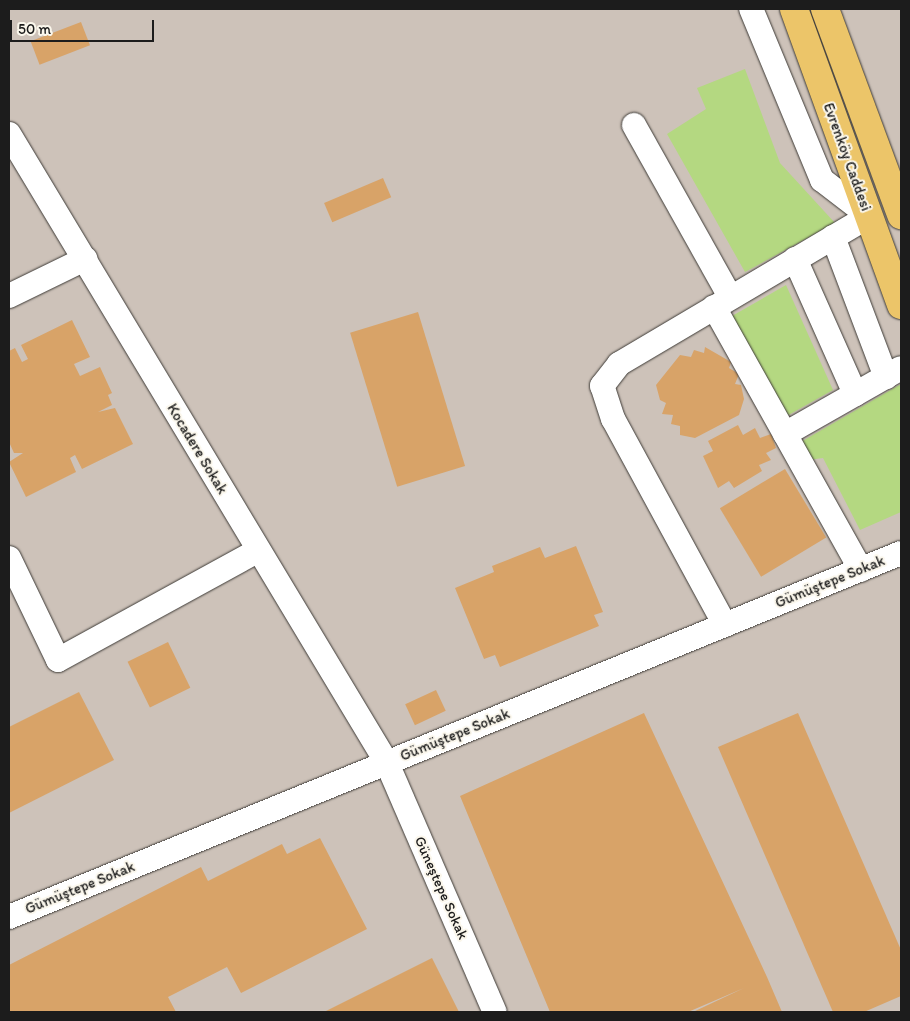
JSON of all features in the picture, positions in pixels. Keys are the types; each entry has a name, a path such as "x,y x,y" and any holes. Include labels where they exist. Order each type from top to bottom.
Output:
{"main road":[{"name":"Evrenköy Caddesi","path":"794,9 901,305"},
{"name":"Evrenköy Caddesi","path":"825,9 901,215"}],"lane":[{"path":"725,625 613,419 602,386 619,364 869,216 822,180 751,9"},
{"path":"634,125 785,434 861,570"},
{"name":"Kocadere Sokak","path":"9,134 257,551 387,763"},
{"path":"785,434 894,372 833,237"},
{"path":"9,296 85,259"},
{"path":"795,259 855,394"},
{"path":"9,558 58,660 257,551"},
{"name":"Gümüştepe Sokak","path":"9,917 901,553"},
{"name":"Güneştepe Sokak","path":"387,763 495,1012"}],"shaded area":[{"path":"9,9 901,9 901,1012 9,1012"}],"green space":[{"path":"745,69 780,163 835,223 745,272 667,134 706,109 697,88"},
{"path":"786,285 833,390 785,417 732,316"},
{"path":"901,384 901,512 860,530 823,458 809,460 799,443"}],"building":[{"path":"81,22 90,45 40,65 31,41"},
{"path":"383,178 391,197 332,222 324,203"},
{"path":"418,312 465,466 397,487 350,333"},
{"path":"72,320 90,357 74,364 80,376 100,367 112,393 108,395 112,405 98,412 115,408 133,444 82,469 75,455 70,458 76,472 26,497 9,462 23,453 14,453 9,442 9,351 15,348 22,362 28,359 21,345"},
{"path":"705,347 731,362 729,368 739,374 735,384 741,385 744,399 739,415 695,438 680,435 680,426 671,424 673,415 662,414 666,403 660,400 656,385 680,355 691,357 694,350 704,353"},
{"path":"738,425 743,435 755,428 760,438 771,434 776,448 766,453 771,460 759,465 762,471 734,488 729,481 718,488 703,456 713,451 708,441"},
{"path":"785,469 826,538 761,577 720,508"},
{"path":"576,546 603,612 594,615 599,626 500,667 495,655 484,659 455,588 494,572 492,566 540,547 545,558"},
{"path":"168,642 190,688 150,708 128,662"},
{"path":"436,690 446,711 415,725 405,704"},
{"path":"79,692 114,760 9,813 9,727"},
{"path":"644,713 782,1012 693,1012 744,988 688,1012 550,1012 460,796"},
{"path":"798,713 901,950 901,996 864,1012 833,1012 718,747"},
{"path":"320,838 367,929 241,993 227,967 168,997 176,1012 9,1012 9,965 201,867 208,881 282,844 287,854"},
{"path":"432,958 459,1012 324,1012"}]}
